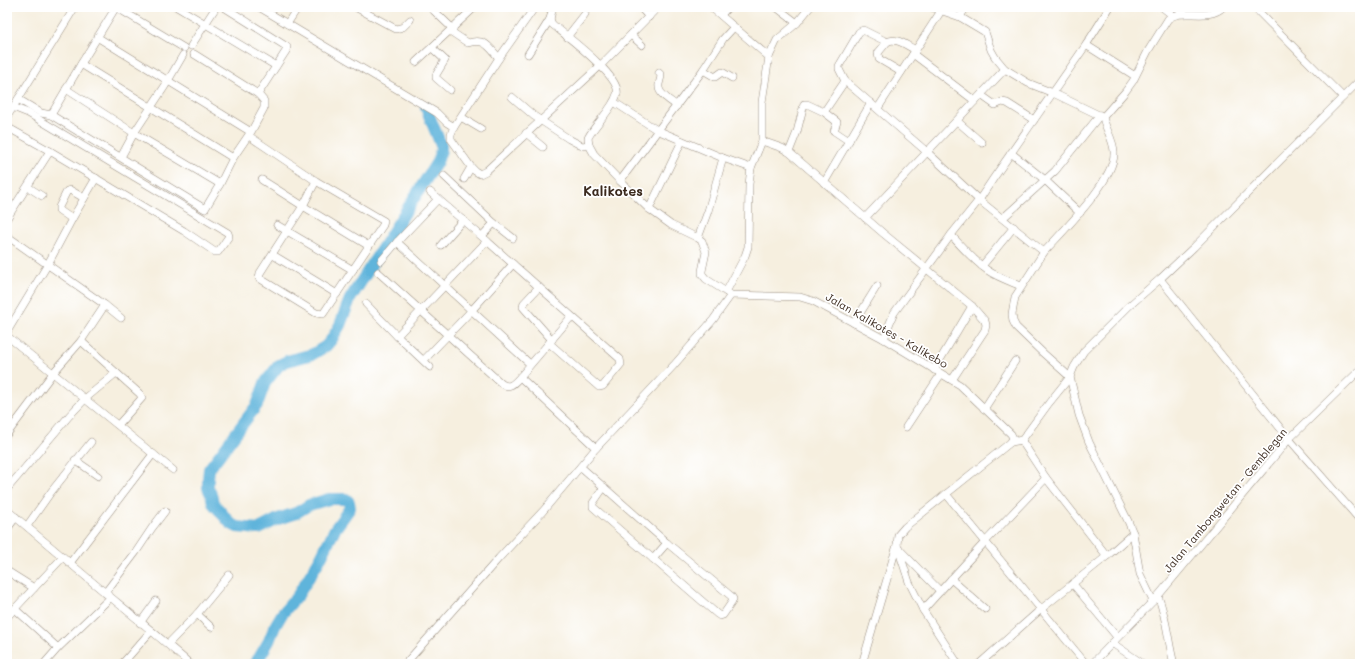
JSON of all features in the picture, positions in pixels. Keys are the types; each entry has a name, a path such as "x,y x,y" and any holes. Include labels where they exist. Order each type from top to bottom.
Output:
{"street":[{"path":"7,117 75,7"},
{"path":"18,99 41,113 52,115 205,209 233,158 251,136 264,108 264,101 258,94 194,54 194,50 186,52 116,7 80,64 52,115"},
{"path":"178,7 276,66"},
{"path":"121,157 134,133 168,83 186,52 216,7"},
{"path":"224,7 286,46 286,50 258,94"},
{"path":"259,7 437,113 446,122 454,126"},
{"path":"287,24 298,7"},
{"path":"355,7 392,28 401,28 410,20"},
{"path":"430,7 452,30 468,43 477,41 483,42 499,58"},
{"path":"416,62 475,7"},
{"path":"535,7 454,126 451,134 451,138 471,167 477,173 482,174 601,65 650,17 658,7"},
{"path":"528,54 550,19 553,7"},
{"path":"640,7 650,17"},
{"path":"711,7 769,57"},
{"path":"721,16 728,7"},
{"path":"776,7 797,23"},
{"path":"404,664 543,511 596,448 679,359 713,320 728,293 748,247 748,184 751,168 762,141 762,102 769,57 777,40 797,23 810,7"},
{"path":"931,7 960,17 985,32 995,58 1005,69 1028,83 1102,116 1114,152 1114,159 1106,177 1092,199 1044,252 1021,286 1015,297 1013,305 1013,321 1021,332 1043,354 1070,377 1079,415 1089,442 1133,533 1140,574 1162,607 1168,643 1174,664"},
{"path":"960,17 966,7"},
{"path":"884,339 888,325 894,313 951,235 979,200 1086,45 1110,7"},
{"path":"1162,7 1172,15 1209,14 1220,10 1223,7"},
{"path":"1254,7 1343,97"},
{"path":"878,108 941,11"},
{"path":"567,37 585,14"},
{"path":"1003,218 1054,172 1102,116 1125,92 1148,51 1172,15"},
{"path":"550,19 552,24 601,65 616,84 618,93 614,102 590,133 588,138 589,145 596,157 649,209 670,225 698,238 708,211 723,158"},
{"path":"620,181 703,70 722,38 734,27"},
{"path":"887,42 863,30 859,32 839,66 845,81 878,108 979,200 1044,252"},
{"path":"630,35 642,45"},
{"path":"97,37 251,136 316,181 383,220 383,224 369,246 323,314 320,314 272,287 259,277 316,181"},
{"path":"901,72 878,58 878,53 890,40 895,40 914,52 975,101"},
{"path":"1086,45 1135,76"},
{"path":"432,48 445,60 436,75 436,78 450,90"},
{"path":"80,64 233,158"},
{"path":"865,218 957,122 1005,69"},
{"path":"703,70 715,77 722,72 732,78"},
{"path":"659,73 661,75 661,79 659,83 659,90 677,106"},
{"path":"862,664 898,547 898,535 901,530 1012,442 1022,440 1070,377 1074,367 1084,351 1129,306 1160,279 1360,80"},
{"path":"824,112 845,81"},
{"path":"66,89 134,133 220,184"},
{"path":"981,95 996,105 1002,102 1007,102 1034,120"},
{"path":"512,97 540,120 576,144 584,146 589,145"},
{"path":"614,102 657,130 723,158 751,168"},
{"path":"824,183 871,103"},
{"path":"789,152 797,132 804,104 824,112 837,122 834,131 848,141"},
{"path":"7,127 50,150 216,252 220,250 229,236 228,233 28,113 14,107"},
{"path":"461,117 481,129"},
{"path":"957,122 982,143"},
{"path":"526,133 543,147"},
{"path":"649,209 682,141"},
{"path":"762,141 789,152 865,218 972,306 985,321 985,330 952,380"},
{"path":"7,218 50,150"},
{"path":"1011,153 1045,180 1080,213"},
{"path":"464,179 471,167"},
{"path":"444,176 494,223 513,238"},
{"path":"7,332 48,264 96,178"},
{"path":"262,180 369,246"},
{"path":"28,187 42,196"},
{"path":"72,219 59,210 67,191 70,190 84,198"},
{"path":"430,192 485,239 620,361 620,366 603,386 599,387 551,341 523,307 524,303 539,288"},
{"path":"381,261 438,199"},
{"path":"441,245 463,220"},
{"path":"397,336 421,312 485,239 494,223"},
{"path":"277,225 288,230 353,270"},
{"path":"982,266 1014,228"},
{"path":"951,235 982,266 995,275 1021,286"},
{"path":"7,236 48,264 121,318"},
{"name":"Jalan Kalikotes - Kalikebo","path":"698,238 704,244 706,252 702,268 702,274 706,279 728,293 806,298 854,323 884,339 966,390 1011,434 1013,438 1012,442"},
{"path":"397,242 530,364"},
{"path":"273,255 337,294"},
{"path":"424,360 472,310 513,264"},
{"path":"378,272 505,386 510,387 520,377 571,318"},
{"path":"1160,279 1289,439 1360,520"},
{"path":"854,323 877,286"},
{"path":"366,304 430,367"},
{"path":"7,434 53,373 81,340 105,305"},
{"path":"934,370 972,306"},
{"path":"7,336 86,398 173,470"},
{"path":"81,340 140,394 142,398 118,424"},
{"path":"984,409 1016,361"},
{"name":"Jalan Tambongwetan - Gemblegan","path":"1092,664 1155,598 1289,439 1360,370"},
{"path":"7,489 86,398 116,373"},
{"path":"906,427 941,374"},
{"path":"520,377 596,448"},
{"path":"1022,440 1046,478 1107,556"},
{"path":"27,526 75,460 91,442"},
{"path":"70,563 153,454"},
{"path":"75,460 98,476"},
{"path":"581,467 604,487 667,543 731,596 732,601 723,615 720,616 717,614 593,507 593,502 604,487"},
{"path":"923,610 1046,478"},
{"path":"946,494 1086,664"},
{"path":"7,510 190,664"},
{"path":"44,664 108,596 152,528 165,511"},
{"path":"7,529 16,517"},
{"path":"979,664 1040,610 1133,533"},
{"path":"653,559 667,543"},
{"path":"898,547 940,591"},
{"path":"898,547 909,582 923,610 958,664"},
{"path":"7,618 63,557"},
{"path":"7,571 34,588"},
{"path":"168,644 197,614 229,575"},
{"path":"952,579 985,609"},
{"path":"1073,584 1117,637"},
{"path":"140,623 156,601"},
{"path":"14,609 58,648"},
{"path":"197,614 211,627"},
{"path":"122,664 151,632"},
{"path":"1112,643 1143,664"}],"waterway":[{"path":"254,664 269,641 282,614 298,595 320,559 335,529 350,508 349,502 346,499 329,499 309,505 296,513 278,519 259,529 237,527 231,524 213,503 208,488 209,469 257,405 265,383 279,365 287,361 313,354 326,346 332,339 340,325 350,299 437,162 441,145 426,108"}],"tunnel":[{"path":"546,7 551,11"}],"district":[{"name":"Kalikotes","path":"613,190"}]}
